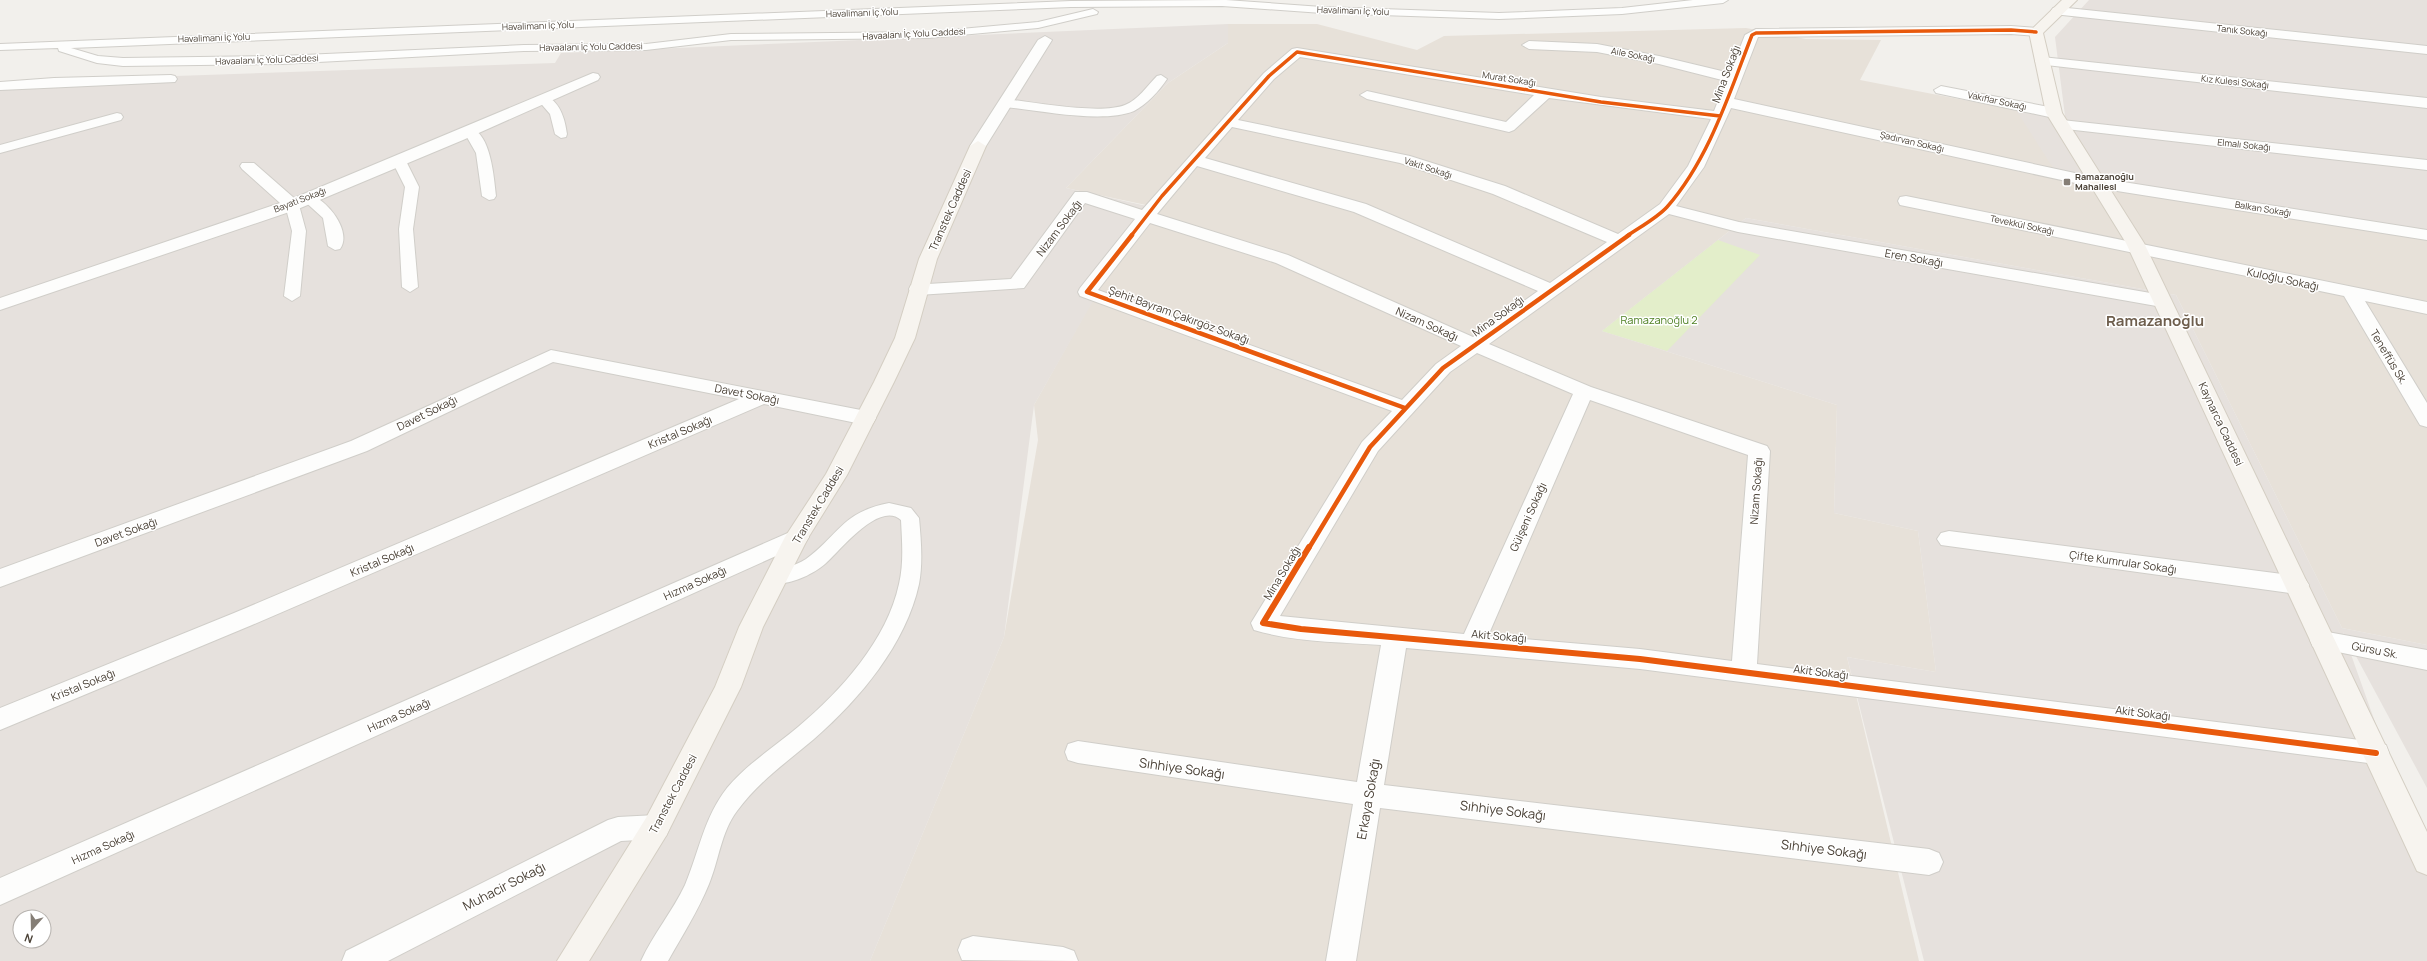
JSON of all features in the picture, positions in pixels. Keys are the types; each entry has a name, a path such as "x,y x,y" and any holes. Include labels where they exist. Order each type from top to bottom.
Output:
{"main road":[{"path":"2036,32 2064,6"},
{"name":"Kaynarca Caddesi","path":"2036,32 2042,61 2058,119 2138,250 2427,862"},
{"name":"Transtek Caddesi","path":"572,961 656,827 728,687 751,627 778,577 797,537 836,475 866,418 905,338 918,289 928,259 978,146"}],"street":[{"name":"Tanık Sokağı","path":"2064,6 2427,50"},
{"name":"Mina Sokağı","path":"1263,623 1370,446 1443,368 1666,208 1696,166 1736,79 1752,35 1756,33 1867,34 2012,30 2036,32"},
{"name":"Transtek Caddesi","path":"978,146 1045,40"},
{"name":"Aile Sokağı","path":"1529,45 1597,48 1736,79"},
{"name":"Murat Sokağı","path":"1297,52 1545,93 1723,109"},
{"name":"Şehit Bayram Çakırgöz Sokağı","path":"1297,52 1269,76 1194,160 1146,217 1087,292 1405,408"},
{"name":"Kız Kulesi Sokağı","path":"2042,61 2427,103"},
{"name":"Bayati Sokağı","path":"0,304 292,205 470,132 593,77"},
{"name":"Vakıflar Sokağı","path":"1941,90 2058,119"},
{"path":"1367,95 1509,127 1545,93"},
{"name":"Şadırvan Sokağı","path":"1723,109 2098,183"},
{"name":"Elmalı Sokağı","path":"2058,119 2427,166"},
{"name":"Vakit Sokağı","path":"1228,122 1404,159 1499,190 1620,241"},
{"path":"1194,160 1360,208 1552,290"},
{"path":"248,166 292,205"},
{"name":"Balkan Sokağı","path":"2098,183 2427,235"},
{"name":"Nizam Sokağı","path":"918,289 1017,284 1081,196 1282,259 1475,345 1584,391 1759,451 1744,672"},
{"name":"Tevekkül Sokağı","path":"1906,201 2138,250"},
{"name":"Eren Sokağı","path":"1666,208 1738,226 2162,301"},
{"name":"Kuloğlu Sokağı","path":"2138,250 2427,308"},
{"name":"Teneffüs Sk.","path":"2351,293 2427,420"},
{"name":"Davet Sokağı","path":"0,578 359,446 551,356 866,418"},
{"name":"Gülşeni Sokağı","path":"1472,644 1584,391"},
{"name":"Kristal Sokağı","path":"0,719 250,616 763,397"},
{"name":"Hızma Sokağı","path":"0,892 797,537"},
{"name":"Çifte Kumrular Sokağı","path":"1949,539 2297,585"},
{"name":"Akit Sokağı","path":"1263,623 1301,629 1640,659 2376,752"},
{"name":"Erkaya Sokağı","path":"1341,961 1395,637"},
{"name":"Gürsu Sk.","path":"2322,640 2427,660"},
{"name":"Sıhhiye Sokağı","path":"1078,752 1369,795 1929,862"},
{"name":"Muhacir Sokağı","path":"357,961 618,829 656,827"},
{"path":"973,950 1063,961"}],"lane":[{"name":"Havalimanı İç Yolu","path":"0,47 1132,3 1222,3 1322,10 1499,16 1622,11 1723,0"},
{"name":"Havaalanı İç Yolu Caddesi","path":"49,45 97,59 123,62 167,62 281,60 580,46 646,46 731,37 886,37 960,33 1038,24 1132,3"},
{"path":"0,86 54,82 171,79"},
{"path":"1005,103 1101,111 1120,110 1130,107 1161,79"},
{"path":"543,99 553,106 559,117 561,134"},
{"path":"0,149 117,117"},
{"path":"470,132 478,140 487,173 489,196"},
{"path":"399,161 412,187 406,229 410,287"},
{"path":"308,198 320,205 334,222 335,246"},
{"path":"292,205 297,217 299,231 292,296"},
{"path":"654,961 687,908 707,857 716,826 727,806 759,771 834,706 858,680 893,629 904,604 912,567 910,518 907,513 893,509 865,518 851,526 820,558 810,566 778,577"}],"shaded area":[{"path":"2089,0 2427,0 2427,237 2061,180 2016,110 2065,116 2055,37"},
{"path":"1228,24 1317,24 1417,50 1444,36 1746,28 1806,39 1881,40 1860,80 2016,110 2427,237 2427,645 2342,628 2176,295 1746,218 1602,331 1837,405 1834,513 1918,531 1936,672 1847,657 1919,961 870,961 1004,637 1038,440 1034,405 1146,205 1066,188 1168,83 1228,43"},
{"path":"1228,24 1228,43 1168,83 1066,188 1147,206 1034,405 1004,637 870,961 0,961 0,82 555,63 561,53"},
{"path":"1746,218 2176,295 2342,628 2427,645 2427,788 2343,632 2427,868 2427,961 1924,961 1847,657 1936,672 1918,531 1834,513 1837,405 1602,331"}],"green space":[{"name":"Ramazanoğlu 2","path":"1718,240 1760,255 1667,351 1602,331"}],"cycle path":[{"path":"2036,32 2011,30 1873,33 1756,33 1752,35 1720,116 1696,167 1666,208 1443,368 1370,447 1263,623 1301,629 1640,659 2376,753"},
{"path":"1405,408 1087,292 1162,196 1269,76 1297,52 1601,102 1720,116"}],"place":[{"name":"Ramazanoğlu Mahallesi","path":"2067,182"}],"district":[{"name":"Ramazanoğlu","path":"2155,321"}]}
